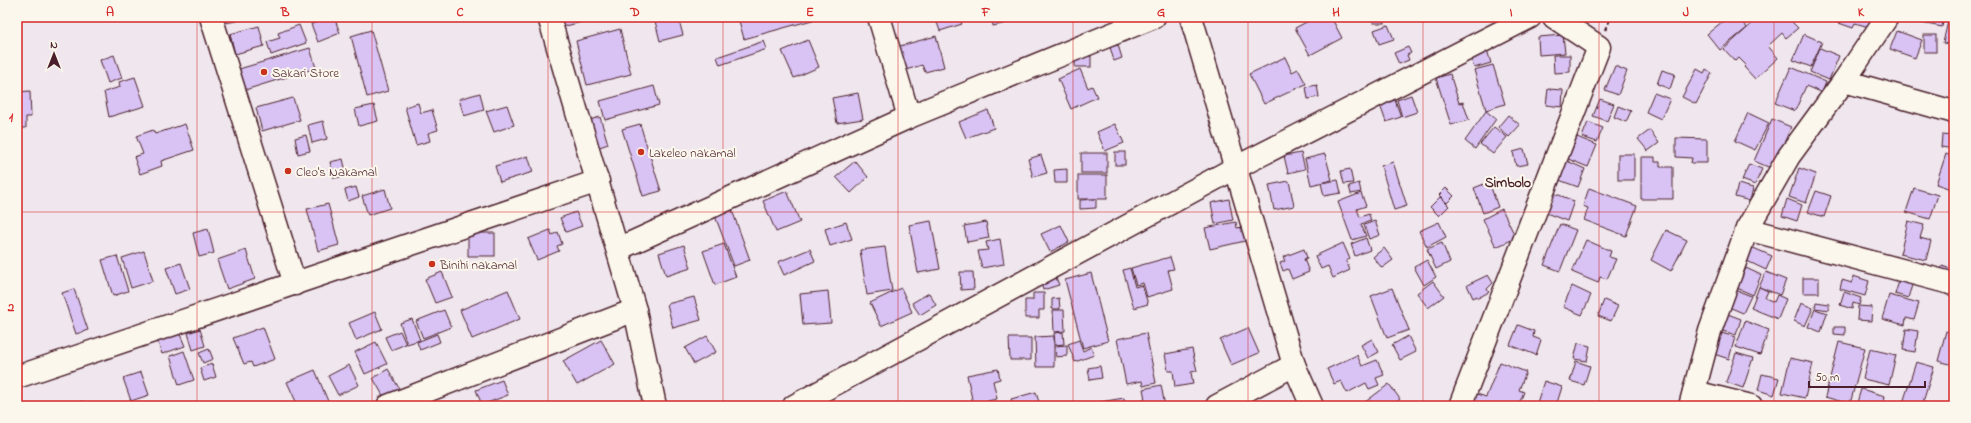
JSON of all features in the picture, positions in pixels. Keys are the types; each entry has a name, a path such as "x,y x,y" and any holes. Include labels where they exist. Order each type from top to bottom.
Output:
{"street":[{"path":"211,17 294,284"},
{"path":"548,17 598,181 635,310 656,406"},
{"path":"879,17 910,117"},
{"path":"618,249 910,117 1154,17"},
{"path":"1191,17 1237,167 1294,365 1312,406"},
{"path":"794,406 1237,167 1530,17"},
{"path":"1460,406 1598,47 1554,17"},
{"path":"1751,406 1692,399 1710,331 1748,230 1789,156 1844,81 1886,17"},
{"path":"1844,81 1954,112"},
{"path":"17,377 598,181"},
{"path":"1748,230 1954,284"},
{"path":"388,406 635,310"},
{"path":"1218,406 1294,365"}],"building":[{"path":"219,17 247,17 247,19 220,24"},
{"path":"317,17 334,17 340,33 318,42 311,24 318,22"},
{"path":"556,17 601,17 558,28"},
{"path":"654,17 678,17 683,35 660,41"},
{"path":"738,17 823,17 744,39"},
{"path":"935,17 959,17 962,24 940,31"},
{"path":"992,17 1010,17 1011,22 993,26"},
{"path":"1014,17 1033,17 1014,20"},
{"path":"1316,17 1331,17 1342,38 1310,55 1295,28"},
{"path":"1373,17 1385,17 1385,23 1373,23"},
{"path":"1728,17 1738,17 1747,28 1720,50 1707,34"},
{"path":"1752,17 1792,17 1789,19 1798,28 1786,38 1782,33 1768,46 1778,58 1755,79 1744,67 1746,65 1739,58 1735,61 1724,49 1755,21"},
{"path":"1834,17 1873,17 1869,27 1855,23 1853,28 1833,21"},
{"path":"1923,17 1944,17 1942,27 1921,23"},
{"path":"1948,21 1954,23 1954,45 1943,43"},
{"path":"299,25 306,43 271,55 267,42 280,38 278,33"},
{"path":"1388,25 1394,39 1379,44 1374,30"},
{"path":"259,26 264,46 235,54 230,34"},
{"path":"620,29 631,74 587,85 576,41"},
{"path":"371,30 388,91 367,97 351,36"},
{"path":"1897,31 1922,40 1915,58 1890,49"},
{"path":"1804,34 1822,42 1811,67 1793,60"},
{"path":"1563,35 1565,53 1539,55 1538,37"},
{"path":"1924,35 1936,35 1936,52 1924,52"},
{"path":"936,36 944,67 925,72 922,65 906,70 900,46"},
{"path":"808,40 819,67 794,78 782,51"},
{"path":"764,41 767,49 720,65 717,57"},
{"path":"1118,45 1122,58 1114,61 1110,47"},
{"path":"1408,47 1411,53 1407,55 1409,60 1399,64 1394,53"},
{"path":"310,48 316,68 245,90 239,69"},
{"path":"1820,48 1839,56 1829,80 1810,72"},
{"path":"1487,50 1491,63 1474,68 1470,56"},
{"path":"114,55 122,78 108,83 100,60"},
{"path":"1553,55 1570,55 1570,72 1554,73"},
{"path":"1075,56 1091,56 1091,67 1075,67"},
{"path":"1285,57 1292,72 1298,69 1306,84 1264,104 1249,74"},
{"path":"1493,65 1505,104 1486,110 1474,70"},
{"path":"1615,66 1627,71 1618,95 1605,90"},
{"path":"1791,67 1826,82 1822,93 1806,86 1795,111 1775,103"},
{"path":"1080,69 1088,88 1092,86 1097,97 1071,109 1058,79"},
{"path":"1697,69 1704,73 1706,69 1712,73 1696,104 1682,97"},
{"path":"1662,70 1675,74 1670,89 1657,84"},
{"path":"1450,74 1459,103 1463,102 1469,120 1451,125 1436,78"},
{"path":"135,77 145,106 109,117 104,92 120,87 119,82"},
{"path":"1317,85 1319,97 1308,99 1306,87"},
{"path":"654,86 659,105 605,120 600,101"},
{"path":"1548,89 1563,90 1562,107 1546,105"},
{"path":"30,91 31,117 26,117 26,128 17,128 17,92"},
{"path":"480,93 484,110 464,116 459,99"},
{"path":"858,93 863,119 837,123 832,98"},
{"path":"1654,93 1670,99 1661,119 1646,112"},
{"path":"1411,95 1417,112 1402,117 1397,100"},
{"path":"293,98 300,120 262,131 256,108"},
{"path":"1600,99 1614,104 1607,121 1593,116"},
{"path":"1395,100 1401,117 1386,122 1380,105"},
{"path":"418,103 421,113 432,110 438,130 428,133 430,141 416,145 405,107"},
{"path":"374,105 378,121 359,126 355,109"},
{"path":"507,105 514,125 494,132 486,111"},
{"path":"1618,106 1631,111 1626,122 1614,117"},
{"path":"988,110 994,128 966,138 959,122"},
{"path":"1486,111 1496,119 1475,149 1465,141"},
{"path":"1748,113 1769,123 1755,150 1735,141"},
{"path":"1508,115 1520,125 1509,137 1498,127"},
{"path":"600,117 608,144 594,149 586,121"},
{"path":"1772,119 1791,127 1773,169 1754,161"},
{"path":"323,121 327,139 312,143 308,125"},
{"path":"1588,122 1603,128 1597,142 1582,137"},
{"path":"185,124 194,150 161,161 162,166 140,174 134,157 143,154 136,136 153,130 155,134"},
{"path":"640,124 661,191 643,196 622,129"},
{"path":"1115,124 1124,143 1105,151 1097,132"},
{"path":"1494,127 1507,137 1493,154 1480,144"},
{"path":"1650,130 1659,143 1648,151 1638,139"},
{"path":"306,135 310,151 298,154 295,138"},
{"path":"1942,135 1954,136 1954,149 1941,147"},
{"path":"1577,137 1597,145 1588,167 1568,159"},
{"path":"1676,138 1707,139 1707,163 1691,163 1692,158 1676,157"},
{"path":"1524,149 1528,164 1516,166 1513,152"},
{"path":"1115,152 1125,152 1125,165 1115,165"},
{"path":"1081,153 1107,153 1107,173 1081,173"},
{"path":"1301,153 1305,169 1288,173 1284,156"},
{"path":"1325,154 1332,180 1311,185 1305,159"},
{"path":"1618,154 1634,154 1634,180 1618,180"},
{"path":"1946,154 1954,157 1954,190 1936,184"},
{"path":"1041,155 1047,173 1033,177 1028,159"},
{"path":"528,156 533,172 500,182 495,166"},
{"path":"1641,157 1655,157 1655,162 1660,162 1660,167 1673,167 1673,199 1641,199"},
{"path":"343,159 347,176 334,178 330,162"},
{"path":"855,161 868,177 851,193 836,177"},
{"path":"1567,161 1585,169 1578,187 1559,180"},
{"path":"1393,162 1407,206 1394,210 1381,166"},
{"path":"1749,164 1762,169 1755,185 1742,180"},
{"path":"1799,168 1816,174 1806,203 1789,197"},
{"path":"1067,169 1067,183 1055,183 1054,170"},
{"path":"1350,169 1353,183 1344,184 1341,171"},
{"path":"1078,175 1107,175 1107,199 1078,199"},
{"path":"1338,180 1341,193 1324,196 1321,183"},
{"path":"1289,181 1294,206 1274,210 1269,185"},
{"path":"1489,182 1498,207 1483,213 1474,188"},
{"path":"1359,183 1361,192 1351,194 1349,186"},
{"path":"1738,184 1753,188 1750,201 1735,197"},
{"path":"356,187 359,197 348,201 345,190"},
{"path":"1446,188 1454,196 1447,203 1439,195"},
{"path":"1589,188 1637,206 1626,236 1584,220 1588,208 1583,206"},
{"path":"1914,188 1938,195 1930,219 1906,212"},
{"path":"385,189 390,208 368,215 362,196"},
{"path":"787,191 800,222 776,232 763,201"},
{"path":"1816,191 1831,196 1824,217 1808,212"},
{"path":"1361,193 1366,206 1357,209 1360,217 1369,214 1371,221 1361,224 1366,236 1352,240 1338,202"},
{"path":"1554,193 1574,201 1567,221 1546,213"},
{"path":"1440,197 1449,206 1439,216 1430,207"},
{"path":"1096,199 1096,208 1080,209 1080,200"},
{"path":"1229,199 1233,220 1215,224 1211,203"},
{"path":"1787,199 1802,205 1797,221 1782,216"},
{"path":"328,204 339,245 318,251 307,209"},
{"path":"1502,209 1516,238 1496,247 1483,219"},
{"path":"732,210 750,260 734,266 715,216"},
{"path":"576,212 582,226 566,232 560,218"},
{"path":"931,221 940,269 918,273 909,225"},
{"path":"1375,221 1380,235 1369,239 1364,225"},
{"path":"1908,221 1924,225 1920,238 1931,241 1926,260 1900,254"},
{"path":"846,222 852,239 830,246 825,229"},
{"path":"986,222 989,238 967,242 964,226"},
{"path":"1236,222 1237,228 1247,226 1249,234 1244,235 1245,241 1210,249 1205,228"},
{"path":"1439,222 1446,237 1427,247 1419,231"},
{"path":"1560,224 1576,230 1560,271 1544,265"},
{"path":"1061,225 1069,242 1050,252 1041,234"},
{"path":"208,229 214,253 199,257 193,233"},
{"path":"550,230 552,235 558,232 562,244 557,246 559,251 537,260 528,239"},
{"path":"1666,230 1687,240 1671,271 1651,260"},
{"path":"468,233 495,233 495,256 468,256"},
{"path":"1366,238 1370,250 1355,256 1351,244"},
{"path":"1000,239 1004,264 982,268 978,251 988,250 986,242"},
{"path":"1586,240 1611,251 1609,257 1616,259 1607,279 1600,277 1598,283 1572,272"},
{"path":"1343,243 1350,259 1346,261 1350,270 1333,278 1328,266 1321,269 1315,256"},
{"path":"1442,243 1450,262 1436,269 1427,249"},
{"path":"724,244 736,277 715,285 703,251"},
{"path":"684,245 691,268 666,276 659,253"},
{"path":"885,247 892,291 867,295 860,250"},
{"path":"1751,247 1772,256 1766,270 1745,260"},
{"path":"1384,248 1393,260 1382,268 1373,257"},
{"path":"810,249 815,261 784,275 778,262"},
{"path":"1304,249 1307,258 1304,259 1309,272 1292,279 1288,269 1283,271 1280,263 1285,261 1283,257"},
{"path":"246,250 255,279 227,289 217,260"},
{"path":"144,251 153,281 131,288 122,258"},
{"path":"117,256 128,291 113,296 102,260"},
{"path":"1170,257 1174,269 1168,270 1173,289 1147,297 1143,283 1136,285 1131,268"},
{"path":"1427,260 1436,277 1424,285 1414,267"},
{"path":"181,263 190,289 175,294 166,268"},
{"path":"1942,266 1954,270 1954,277 1940,272"},
{"path":"1130,268 1135,287 1142,285 1148,304 1134,308 1123,270"},
{"path":"1746,268 1761,275 1753,295 1737,288"},
{"path":"442,272 452,297 435,303 425,279"},
{"path":"960,272 973,272 974,289 961,290"},
{"path":"1766,272 1786,280 1780,295 1759,287"},
{"path":"1091,273 1108,341 1083,348 1065,280"},
{"path":"1055,275 1059,285 1043,290 1041,283"},
{"path":"1488,275 1493,283 1487,289 1489,292 1478,298 1477,296 1473,298 1467,285"},
{"path":"1853,276 1869,281 1865,296 1840,289 1842,280 1852,283"},
{"path":"1803,278 1819,278 1819,293 1803,293"},
{"path":"1900,278 1913,282 1908,298 1895,294"},
{"path":"1433,281 1444,296 1428,308 1417,293"},
{"path":"1572,286 1591,295 1582,315 1563,307"},
{"path":"1759,287 1768,291 1765,298 1774,302 1777,295 1786,299 1778,319 1751,308"},
{"path":"901,288 912,312 881,326 870,303"},
{"path":"1392,288 1409,330 1387,338 1371,296"},
{"path":"74,289 88,330 76,334 62,293"},
{"path":"508,290 520,319 472,339 460,310"},
{"path":"1736,290 1751,296 1743,313 1729,307"},
{"path":"828,291 831,323 803,325 800,294"},
{"path":"1844,292 1861,298 1859,305 1853,303 1852,309 1840,305"},
{"path":"929,293 936,305 920,315 912,303"},
{"path":"1033,293 1044,293 1044,310 1039,310 1039,318 1025,318 1025,300 1033,300"},
{"path":"1889,295 1919,303 1914,320 1906,318 1905,325 1882,319"},
{"path":"694,297 701,320 673,328 667,304"},
{"path":"1059,298 1060,309 1052,309 1052,299"},
{"path":"1604,300 1618,306 1611,321 1598,316"},
{"path":"1816,302 1829,304 1829,310 1815,308"},
{"path":"1801,303 1813,308 1805,326 1794,321"},
{"path":"1858,306 1872,307 1871,321 1857,320"},
{"path":"1815,309 1827,313 1821,332 1808,327"},
{"path":"444,310 451,327 423,338 416,321"},
{"path":"1053,310 1064,310 1065,331 1054,332"},
{"path":"375,312 382,329 356,340 349,323"},
{"path":"1725,313 1741,319 1736,335 1719,330"},
{"path":"412,319 420,340 407,344 400,323"},
{"path":"1745,321 1769,330 1760,355 1736,347"},
{"path":"1518,325 1534,331 1533,337 1541,340 1536,355 1510,345"},
{"path":"263,327 275,359 253,367 251,362 244,364 233,338"},
{"path":"1834,327 1845,327 1845,335 1834,334"},
{"path":"1248,328 1259,353 1231,365 1220,340"},
{"path":"200,329 205,346 193,350 188,333"},
{"path":"1906,329 1918,331 1915,352 1903,350"},
{"path":"400,331 406,344 391,350 385,337"},
{"path":"1946,331 1954,333 1954,365 1938,361"},
{"path":"179,332 185,346 162,354 157,340"},
{"path":"1063,332 1064,344 1055,345 1054,333"},
{"path":"1718,332 1735,337 1729,359 1711,353"},
{"path":"1146,333 1156,383 1143,386 1142,381 1126,384 1117,339"},
{"path":"437,334 440,342 420,350 417,342"},
{"path":"707,336 716,352 694,364 685,348"},
{"path":"1054,336 1054,367 1036,367 1035,337"},
{"path":"1408,336 1416,352 1400,360 1392,345"},
{"path":"1009,338 1031,338 1031,360 1010,360"},
{"path":"1372,339 1379,352 1368,358 1361,345"},
{"path":"601,340 615,364 577,385 563,361"},
{"path":"1079,340 1083,351 1091,347 1094,355 1075,362 1068,344"},
{"path":"376,342 387,364 365,374 355,352"},
{"path":"1839,342 1865,348 1850,404 1825,397"},
{"path":"1578,343 1590,346 1587,361 1574,359"},
{"path":"1067,345 1067,356 1056,357 1055,346"},
{"path":"209,349 213,359 203,363 199,353"},
{"path":"1192,349 1197,371 1191,372 1193,384 1175,387 1173,371 1168,371 1165,354"},
{"path":"1870,349 1896,355 1889,385 1863,379"},
{"path":"184,351 194,380 179,385 170,356"},
{"path":"1736,353 1753,358 1743,388 1726,382"},
{"path":"1357,355 1362,366 1377,360 1384,375 1376,378 1379,385 1369,389 1366,383 1347,393 1341,381 1334,384 1327,369"},
{"path":"1790,358 1813,363 1805,398 1782,393"},
{"path":"1576,361 1590,366 1584,385 1570,381"},
{"path":"1500,362 1526,372 1519,390 1524,392 1518,406 1472,406 1477,394 1486,397"},
{"path":"1916,362 1934,367 1923,402 1930,404 1929,406 1902,406"},
{"path":"212,364 216,377 204,381 200,368"},
{"path":"349,365 359,385 338,395 328,376"},
{"path":"1100,366 1102,378 1090,380 1088,368"},
{"path":"388,369 400,390 385,399 373,378"},
{"path":"998,369 1000,379 993,381 997,399 973,404 967,375"},
{"path":"315,370 330,406 298,406 287,382"},
{"path":"141,372 149,395 131,401 123,378"},
{"path":"1762,374 1779,378 1774,395 1758,390"},
{"path":"502,380 508,395 482,405 476,390"},
{"path":"1544,381 1562,387 1556,406 1536,406"},
{"path":"1389,384 1400,399 1392,406 1360,406"},
{"path":"1161,385 1165,406 1139,406 1138,400 1145,399 1143,389"},
{"path":"1861,389 1885,396 1883,406 1856,406"},
{"path":"1036,392 1040,406 1013,406 1011,399"},
{"path":"1124,398 1126,406 1094,406 1094,403"},
{"path":"627,400 628,406 605,406 605,404"},
{"path":"83,401 86,406 72,406"},
{"path":"511,403 531,404 531,406 510,406"}],"place":[{"name":"Sakari Store","path":"264,72"},
{"name":"Lakeleo nakamal","path":"641,152"},
{"name":"Cleo's Nakamal","path":"288,171"},
{"name":"Binihi nakamal","path":"432,264"}],"district":[{"name":"Simbolo","path":"1508,182"}]}
